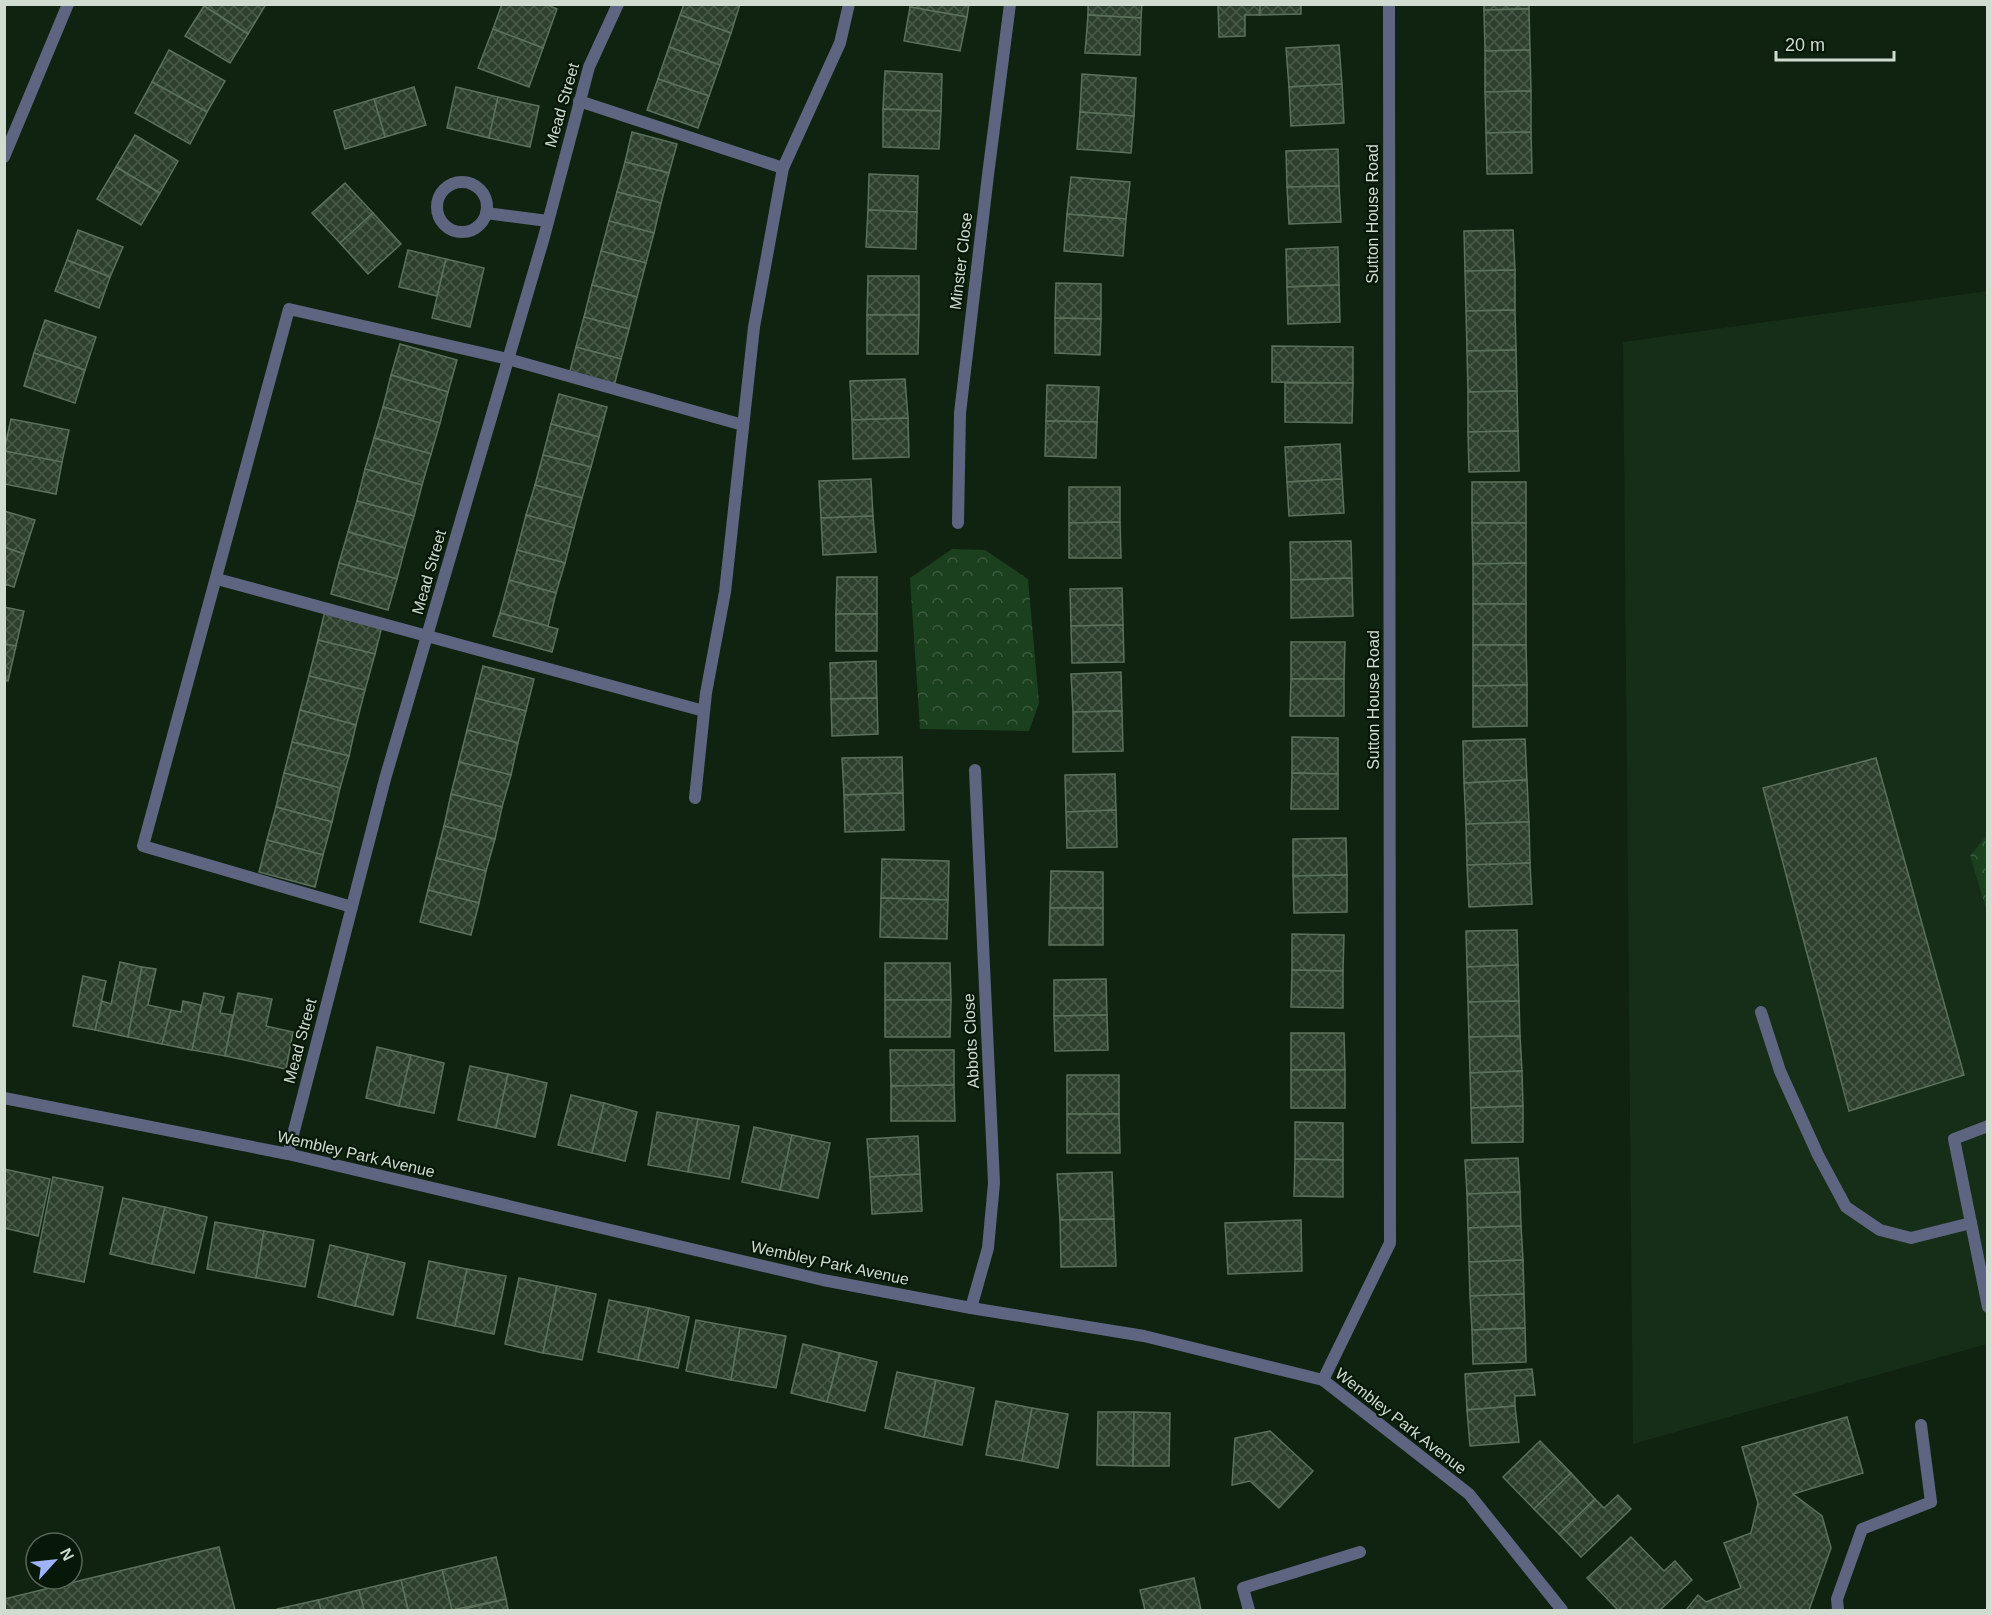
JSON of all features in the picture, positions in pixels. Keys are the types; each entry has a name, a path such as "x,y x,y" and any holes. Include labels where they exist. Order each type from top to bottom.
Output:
{"street":[{"path":"4,157 68,4"},
{"name":"Mead Street","path":"288,1154 385,779 548,221 579,101 589,67 618,4"},
{"path":"695,798 704,711 725,592 754,327 783,168 840,44 849,4"},
{"name":"Minster Close","path":"958,523 960,413 1011,4"},
{"name":"Sutton House Road","path":"1323,1380 1390,1243 1389,4"},
{"path":"579,101 783,168"},
{"path":"465,181 474,184 485,196 486,213 477,227 471,231 454,231 441,221 438,214 438,198 442,190 449,185 465,181"},
{"path":"486,213 548,221"},
{"path":"352,907 143,846 289,309 508,358 743,425"},
{"path":"217,579 704,711"},
{"name":"Abbots Close","path":"971,1308 988,1248 994,1183 975,770"},
{"path":"1761,1012 1780,1071 1818,1155 1846,1207 1880,1230 1911,1238 1971,1223"},
{"name":"Wembley Park Avenue","path":"4,1098 288,1154 823,1280 971,1308 1144,1336 1323,1380 1468,1494 1562,1611"},
{"path":"1987,1299 1954,1139 1988,1126"},
{"path":"1838,1611 1837,1599 1862,1529 1931,1502 1921,1425"},
{"path":"1249,1611 1243,1588 1360,1552"}],"shaded area":[{"path":"1987,291 1987,1344 1633,1444 1623,342"}],"green space":[{"path":"952,549 985,550 1028,579 1039,703 1029,731 920,729 910,578"},
{"path":"1987,835 1987,911 1970,856"}],"building":[{"path":"205,4 266,4 248,34 204,6"},
{"path":"502,4 545,4 557,9 543,48 493,29"},
{"path":"684,4 740,4 731,33 680,15"},
{"path":"910,4 969,4 967,17 910,7"},
{"path":"1088,4 1142,4 1141,18 1088,15"},
{"path":"1218,4 1260,4 1260,15 1245,15 1245,36 1219,37"},
{"path":"1260,4 1301,4 1301,14 1260,15"},
{"path":"1484,4 1529,4 1529,9 1484,10"},
{"path":"204,6 248,34 230,63 185,36"},
{"path":"910,7 967,17 960,51 904,41"},
{"path":"1529,9 1530,50 1485,51 1484,10"},
{"path":"680,15 731,33 720,65 669,47"},
{"path":"1088,15 1141,18 1140,55 1085,53"},
{"path":"493,29 543,48 529,87 478,68"},
{"path":"1339,45 1342,84 1289,87 1286,48"},
{"path":"669,47 720,65 709,96 658,79"},
{"path":"169,50 225,81 207,112 152,82"},
{"path":"1530,50 1531,91 1485,92 1485,51"},
{"path":"885,71 942,74 941,111 883,109"},
{"path":"1082,74 1136,78 1134,116 1080,112"},
{"path":"658,79 709,96 698,128 647,110"},
{"path":"152,82 207,112 190,144 135,113"},
{"path":"1342,84 1344,123 1291,126 1289,87"},
{"path":"414,87 426,125 385,137 374,99"},
{"path":"456,87 498,97 489,138 447,128"},
{"path":"1531,91 1531,132 1486,133 1485,92"},
{"path":"498,97 539,106 530,147 489,138"},
{"path":"374,99 385,137 345,149 334,111"},
{"path":"883,109 941,111 939,149 883,147"},
{"path":"1080,112 1134,116 1131,153 1077,149"},
{"path":"632,132 677,144 669,173 625,162"},
{"path":"1531,132 1532,173 1487,174 1486,133"},
{"path":"135,135 178,161 160,193 116,167"},
{"path":"1338,149 1339,186 1287,187 1286,151"},
{"path":"625,162 669,173 661,203 617,192"},
{"path":"116,167 160,193 141,225 97,199"},
{"path":"869,174 918,176 917,212 868,210"},
{"path":"1071,177 1130,182 1126,219 1067,214"},
{"path":"345,183 373,213 340,243 312,213"},
{"path":"1339,186 1341,222 1289,224 1287,187"},
{"path":"617,192 661,203 654,233 609,221"},
{"path":"868,210 917,212 916,249 866,247"},
{"path":"373,213 401,244 368,274 340,243"},
{"path":"1067,214 1126,219 1123,256 1064,251"},
{"path":"609,221 654,233 646,263 601,251"},
{"path":"78,230 123,247 110,277 67,260"},
{"path":"1513,230 1515,270 1465,271 1464,231"},
{"path":"1338,247 1339,285 1287,287 1286,249"},
{"path":"408,250 446,259 437,296 399,287"},
{"path":"601,251 646,263 637,297 592,285"},
{"path":"446,259 484,268 470,327 432,318"},
{"path":"67,260 110,277 99,308 55,291"},
{"path":"1515,270 1515,310 1466,311 1465,271"},
{"path":"868,276 919,276 919,315 867,315"},
{"path":"1056,283 1101,284 1101,319 1055,318"},
{"path":"592,285 637,297 629,329 584,317"},
{"path":"1339,285 1340,322 1288,324 1287,287"},
{"path":"1515,310 1516,350 1467,351 1466,311"},
{"path":"867,315 919,315 918,354 867,354"},
{"path":"584,317 629,329 621,359 576,347"},
{"path":"1055,318 1101,319 1100,355 1055,353"},
{"path":"45,320 96,337 85,370 34,353"},
{"path":"400,344 457,360 448,392 391,375"},
{"path":"1272,346 1353,347 1353,383 1272,382"},
{"path":"576,347 621,359 614,386 569,375"},
{"path":"1516,350 1517,391 1468,392 1467,351"},
{"path":"34,353 85,370 75,403 24,386"},
{"path":"391,375 448,392 440,423 383,407"},
{"path":"905,379 908,418 852,420 850,381"},
{"path":"1285,383 1353,383 1352,423 1285,422"},
{"path":"1047,385 1099,387 1097,422 1046,421"},
{"path":"1517,391 1518,431 1468,432 1468,392"},
{"path":"559,394 607,407 599,437 551,424"},
{"path":"383,407 440,423 431,454 374,438"},
{"path":"908,418 909,457 853,459 852,420"},
{"path":"11,419 69,430 62,462 4,451"},
{"path":"1046,421 1097,422 1096,458 1045,456"},
{"path":"551,424 599,437 591,467 543,455"},
{"path":"1518,431 1519,471 1469,472 1468,432"},
{"path":"374,438 431,454 422,485 365,469"},
{"path":"1340,444 1342,479 1287,482 1285,447"},
{"path":"4,451 62,462 56,494 4,484"},
{"path":"543,455 591,467 582,498 535,485"},
{"path":"365,469 422,485 414,516 357,501"},
{"path":"871,479 873,516 821,518 819,481"},
{"path":"1342,479 1344,513 1289,516 1287,482"},
{"path":"1472,482 1526,482 1526,523 1472,523"},
{"path":"535,485 582,498 574,528 526,515"},
{"path":"1069,487 1120,487 1120,522 1069,523"},
{"path":"357,501 414,516 405,548 348,532"},
{"path":"4,511 35,520 24,554 4,547"},
{"path":"526,515 574,528 565,563 517,550"},
{"path":"873,516 876,552 823,555 821,518"},
{"path":"1120,522 1121,558 1069,558 1069,523"},
{"path":"1472,523 1526,523 1526,563 1473,564"},
{"path":"348,532 405,548 397,579 339,563"},
{"path":"1351,541 1352,578 1291,580 1290,542"},
{"path":"4,547 24,554 14,587 4,584"},
{"path":"517,550 565,563 556,593 509,580"},
{"path":"339,563 397,579 388,610 331,594"},
{"path":"1526,563 1526,604 1473,604 1473,564"},
{"path":"837,577 877,577 877,614 836,614"},
{"path":"1352,578 1353,616 1291,618 1291,580"},
{"path":"509,580 556,593 548,626 500,613"},
{"path":"1122,588 1123,625 1071,626 1070,589"},
{"path":"1473,604 1526,604 1526,645 1473,645"},
{"path":"4,607 24,611 16,646 4,644"},
{"path":"325,611 382,626 375,654 318,640"},
{"path":"500,613 558,629 552,652 493,636"},
{"path":"836,614 877,614 877,651 836,651"},
{"path":"1123,625 1124,662 1072,663 1071,626"},
{"path":"318,640 375,654 365,690 309,676"},
{"path":"1291,642 1345,642 1344,679 1291,679"},
{"path":"4,644 16,646 8,681 4,680"},
{"path":"1473,645 1526,645 1527,685 1473,686"},
{"path":"876,661 877,698 831,699 830,663"},
{"path":"483,666 534,679 526,711 475,698"},
{"path":"1121,672 1122,711 1073,712 1071,674"},
{"path":"309,676 365,690 356,725 300,710"},
{"path":"1291,679 1344,679 1344,716 1290,716"},
{"path":"1527,685 1527,726 1473,727 1473,686"},
{"path":"475,698 526,711 518,743 467,730"},
{"path":"877,698 878,734 832,736 831,699"},
{"path":"300,710 356,725 349,756 292,742"},
{"path":"1122,711 1123,751 1073,752 1073,712"},
{"path":"467,730 518,743 511,775 459,762"},
{"path":"1292,737 1338,738 1338,774 1292,773"},
{"path":"1525,739 1527,780 1464,783 1463,741"},
{"path":"292,742 349,756 340,788 284,773"},
{"path":"902,757 903,793 844,795 842,758"},
{"path":"1876,758 1964,1075 1849,1111 1763,788"},
{"path":"459,762 511,775 502,807 451,794"},
{"path":"284,773 340,788 332,822 276,807"},
{"path":"1292,773 1338,774 1338,809 1291,809"},
{"path":"1115,774 1116,810 1066,812 1065,775"},
{"path":"1527,780 1529,822 1466,824 1464,783"},
{"path":"903,793 904,830 845,832 844,795"},
{"path":"451,794 502,807 495,839 444,826"},
{"path":"276,807 332,822 323,855 267,840"},
{"path":"1116,810 1117,847 1067,848 1066,812"},
{"path":"1529,822 1530,863 1467,865 1466,824"},
{"path":"444,826 495,839 486,871 436,858"},
{"path":"1346,838 1347,875 1293,876 1293,839"},
{"path":"267,840 323,855 315,887 259,872"},
{"path":"436,858 486,871 479,903 428,890"},
{"path":"882,859 949,861 948,900 881,898"},
{"path":"1530,863 1532,904 1469,907 1467,865"},
{"path":"1051,871 1103,872 1103,908 1050,908"},
{"path":"1347,875 1347,912 1294,913 1293,876"},
{"path":"428,890 479,903 471,935 420,922"},
{"path":"881,898 948,900 947,939 880,937"},
{"path":"1050,908 1103,908 1103,945 1049,945"},
{"path":"1517,930 1518,965 1467,967 1466,931"},
{"path":"1292,934 1344,935 1343,971 1292,970"},
{"path":"120,962 142,967 128,1037 95,1030 102,1001 111,1004"},
{"path":"885,963 950,963 951,1000 885,1000"},
{"path":"1518,965 1519,1001 1468,1002 1467,967"},
{"path":"142,967 156,969 148,1005 171,1010 162,1044 128,1037"},
{"path":"1292,970 1343,971 1343,1008 1291,1007"},
{"path":"83,976 106,981 95,1030 73,1026"},
{"path":"1106,979 1107,1015 1054,1016 1054,980"},
{"path":"204,993 224,997 220,1013 233,1015 225,1056 192,1050"},
{"path":"238,993 272,999 266,1026 293,1032 286,1069 225,1056"},
{"path":"885,1000 951,1000 950,1037 885,1037"},
{"path":"183,1001 201,1005 192,1050 162,1044 171,1010 181,1012"},
{"path":"1519,1001 1520,1036 1469,1037 1468,1002"},
{"path":"1107,1015 1108,1050 1055,1051 1054,1016"},
{"path":"1291,1033 1344,1033 1345,1070 1291,1070"},
{"path":"1520,1036 1522,1071 1470,1073 1469,1037"},
{"path":"377,1047 411,1055 399,1106 366,1098"},
{"path":"890,1050 954,1050 954,1085 891,1086"},
{"path":"411,1055 444,1063 434,1113 399,1106"},
{"path":"470,1066 508,1074 496,1128 458,1120"},
{"path":"1291,1070 1345,1070 1345,1108 1291,1108"},
{"path":"1522,1071 1523,1106 1471,1108 1470,1073"},
{"path":"508,1074 547,1083 535,1137 496,1128"},
{"path":"1067,1075 1119,1075 1119,1114 1067,1114"},
{"path":"954,1085 955,1121 891,1121 891,1086"},
{"path":"571,1095 604,1103 592,1153 558,1145"},
{"path":"604,1103 637,1112 625,1161 592,1153"},
{"path":"1523,1106 1523,1142 1472,1143 1471,1108"},
{"path":"657,1112 698,1119 688,1172 648,1165"},
{"path":"1067,1114 1119,1114 1120,1153 1067,1153"},
{"path":"698,1119 739,1126 729,1179 688,1172"},
{"path":"1295,1122 1343,1123 1343,1160 1295,1159"},
{"path":"754,1127 792,1135 780,1190 742,1182"},
{"path":"792,1135 830,1143 818,1198 780,1190"},
{"path":"918,1136 920,1174 870,1177 867,1139"},
{"path":"1518,1158 1520,1192 1467,1194 1465,1160"},
{"path":"1295,1159 1343,1160 1343,1197 1294,1196"},
{"path":"4,1169 50,1179 38,1236 4,1228"},
{"path":"1112,1172 1114,1219 1060,1220 1057,1174"},
{"path":"920,1174 922,1211 872,1214 870,1177"},
{"path":"53,1177 103,1187 84,1282 34,1272"},
{"path":"1520,1192 1521,1226 1468,1228 1467,1194"},
{"path":"123,1198 165,1207 152,1264 110,1254"},
{"path":"165,1207 207,1217 194,1273 152,1264"},
{"path":"1114,1219 1116,1266 1061,1267 1060,1220"},
{"path":"1301,1220 1302,1271 1228,1274 1225,1223"},
{"path":"215,1222 264,1231 256,1278 207,1269"},
{"path":"1521,1226 1523,1260 1469,1262 1468,1228"},
{"path":"264,1231 314,1240 305,1287 256,1278"},
{"path":"330,1245 368,1254 355,1306 318,1297"},
{"path":"368,1254 405,1263 393,1315 355,1306"},
{"path":"1523,1260 1524,1294 1470,1296 1469,1262"},
{"path":"429,1261 467,1269 455,1326 417,1318"},
{"path":"467,1269 506,1276 494,1334 455,1326"},
{"path":"519,1278 557,1286 543,1353 505,1344"},
{"path":"557,1286 596,1294 582,1360 543,1353"},
{"path":"1524,1294 1525,1328 1472,1330 1470,1296"},
{"path":"609,1300 649,1308 638,1360 598,1352"},
{"path":"649,1308 689,1317 678,1368 638,1360"},
{"path":"696,1320 740,1328 731,1380 686,1371"},
{"path":"740,1328 786,1336 776,1388 731,1380"},
{"path":"1525,1328 1526,1362 1473,1364 1472,1330"},
{"path":"803,1344 840,1353 827,1402 791,1393"},
{"path":"840,1353 877,1362 865,1411 827,1402"},
{"path":"1532,1369 1535,1395 1515,1396 1515,1406 1467,1410 1465,1374"},
{"path":"897,1372 936,1380 924,1437 885,1428"},
{"path":"936,1380 974,1388 962,1445 924,1437"},
{"path":"996,1401 1032,1408 1022,1461 986,1455"},
{"path":"1515,1406 1519,1442 1470,1446 1467,1410"},
{"path":"1032,1408 1068,1414 1058,1468 1022,1461"},
{"path":"1098,1412 1134,1412 1133,1466 1097,1465"},
{"path":"1134,1412 1170,1413 1169,1466 1133,1466"},
{"path":"1847,1417 1863,1473 1793,1494 1822,1516 1831,1548 1809,1610 1686,1610 1698,1595 1706,1602 1741,1588 1724,1543 1751,1533 1758,1503 1742,1447"},
{"path":"1270,1431 1313,1471 1279,1508 1250,1481 1232,1485 1235,1438"},
{"path":"1540,1441 1571,1473 1534,1509 1503,1477"},
{"path":"1571,1473 1595,1499 1559,1534 1534,1509"},
{"path":"1618,1495 1631,1509 1581,1557 1559,1534 1595,1499 1604,1508"},
{"path":"1631,1537 1664,1571 1675,1561 1692,1580 1660,1610 1618,1610 1587,1578"},
{"path":"219,1547 235,1610 4,1610 4,1599 37,1591 84,1591 84,1580"},
{"path":"496,1557 506,1599 452,1610 442,1570"},
{"path":"442,1570 452,1610 408,1610 401,1580"},
{"path":"1194,1578 1201,1610 1145,1610 1140,1590"},
{"path":"401,1580 408,1610 364,1610 359,1590"},
{"path":"359,1590 364,1610 321,1610 318,1600"},
{"path":"506,1599 508,1610 460,1610"},
{"path":"318,1600 321,1610 277,1610 277,1609"}]}
